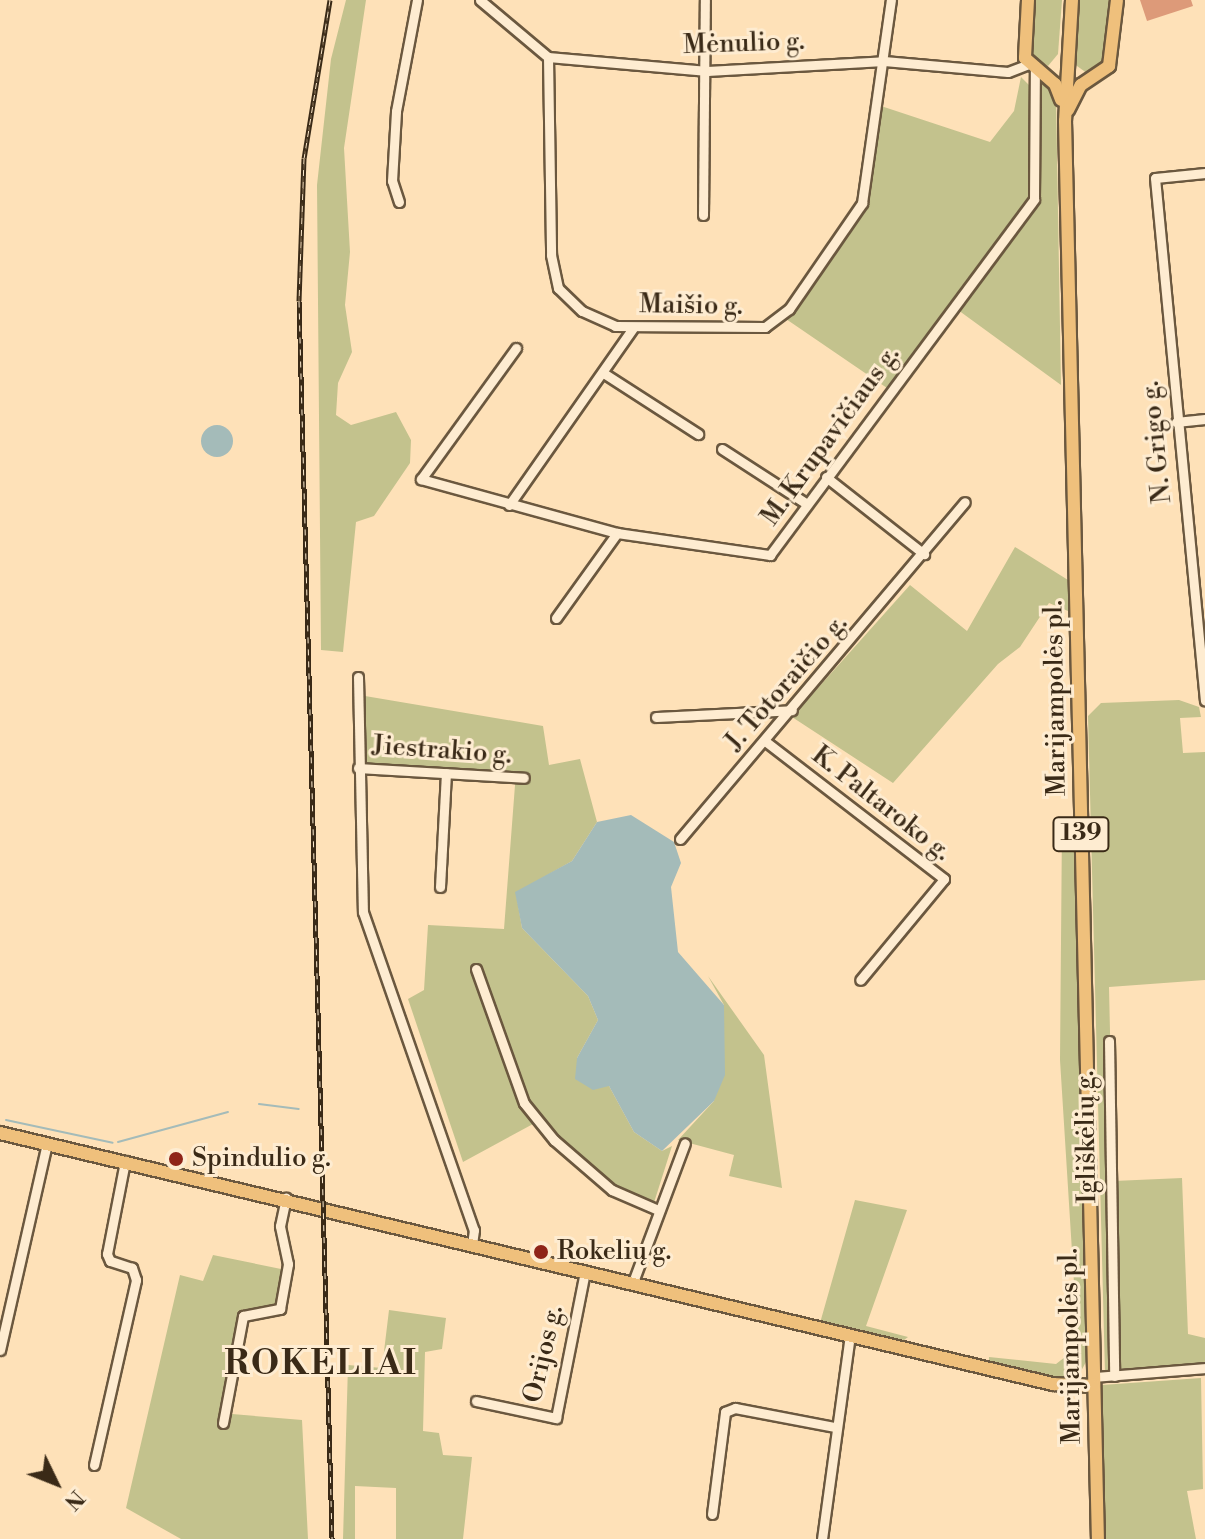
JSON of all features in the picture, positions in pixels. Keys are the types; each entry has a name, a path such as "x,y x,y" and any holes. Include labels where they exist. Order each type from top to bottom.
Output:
{"main road":[{"path":"1028,0 1022,50 1035,68 1055,84 1065,116"},
{"name":"Marijampolės pl.","path":"1072,0 1066,53 1065,116 1098,1539"},
{"path":"1065,116 1075,92 1094,78 1111,59 1117,0"},
{"path":"1035,68 1055,67 1066,53 1075,73 1094,78"},
{"path":"0,1133 286,1198 1053,1384 1094,1382"}],"street":[{"path":"399,202 392,181 396,111 417,0"},
{"path":"480,0 548,57"},
{"path":"703,215 707,71 705,0"},
{"name":"Maišio g.","path":"548,57 553,271 558,288 582,311 633,328 747,330 783,316 862,203 891,0"},
{"name":"Mėnulio g.","path":"548,57 707,71 884,61 1008,72 1035,68"},
{"name":"M. Krupavičiaus g.","path":"516,348 421,479 617,533 760,557 782,543 826,477 1034,199 1035,68"},
{"name":"N. Grigo g.","path":"1205,173 1155,178 1205,701"},
{"path":"509,505 605,374 633,328"},
{"path":"605,374 698,434"},
{"path":"1176,422 1205,419"},
{"path":"722,449 807,504"},
{"path":"826,477 924,554"},
{"name":"J. Totoraičio g.","path":"680,839 965,502"},
{"path":"556,618 617,533"},
{"path":"358,677 363,912 474,1230 472,1245"},
{"path":"656,717 792,710"},
{"name":"K. Paltaroko g.","path":"765,741 944,879 860,980"},
{"name":"Jiestrakio g.","path":"358,768 524,778"},
{"path":"440,887 446,773"},
{"path":"476,969 524,1103 554,1140 612,1190 658,1210"},
{"name":"Igliškėlių g.","path":"1109,1041 1114,1376"},
{"path":"0,1350 47,1143"},
{"path":"633,1282 685,1143"},
{"path":"94,1465 136,1280 132,1268 110,1261 107,1254 125,1161"},
{"path":"223,1423 243,1316 280,1309 288,1264 280,1226 286,1198"},
{"name":"Orijos g.","path":"476,1401 556,1418 585,1271"},
{"path":"822,1539 850,1334"},
{"path":"1094,1382 1114,1376 1205,1368"},
{"path":"712,1514 725,1412 735,1408 835,1427"}],"shaded area":[{"path":"346,0 366,0 344,148 350,252 345,305 352,352 338,383 336,415 351,425 396,412 411,440 410,463 374,516 356,522 343,652 321,650 317,185 331,59"},
{"path":"1033,0 1062,0 1058,54 1048,66 1030,55"},
{"path":"1079,0 1112,0 1105,61 1088,74 1073,63"},
{"path":"1021,77 1032,88 1031,194 887,388 786,319 863,210 881,106 990,142 1014,111"},
{"path":"1045,79 1056,96 1061,385 958,310 1041,193 1039,84"},
{"path":"1015,547 1068,580 1068,611 1049,603 1020,647 998,664 893,783 792,717 910,585 967,631"},
{"path":"365,696 543,726 549,765 580,759 597,822 572,861 516,893 522,928 588,996 598,1020 577,1058 609,1086 634,1132 662,1151 672,1146 651,1212 610,1194 533,1124 463,1162 408,999 424,990 428,925 504,929 516,772 366,765"},
{"path":"1179,700 1199,707 1201,717 1180,718 1183,753 1205,752 1205,980 1109,987 1112,1121 1104,1123 1111,1369 1105,1374 1088,716 1101,703"},
{"path":"1062,823 1075,836 1087,1360 1080,1373 1061,1381 989,1362 989,1357 1056,1364 1078,1347 1060,1060"},
{"path":"708,976 764,1055 782,1188 729,1176 734,1155 678,1140 714,1101 724,1005"},
{"path":"1182,1178 1188,1334 1205,1338 1205,1364 1120,1372 1114,1181"},
{"path":"855,1200 907,1210 866,1326 908,1337 904,1340 820,1323"},
{"path":"213,1255 286,1270 278,1307 240,1310 220,1413 302,1420 308,1539 181,1539 126,1508 180,1275 203,1281"},
{"path":"389,1310 446,1318 442,1349 425,1352 423,1431 439,1433 443,1455 472,1457 463,1539 396,1539 396,1488 355,1486 355,1539 343,1539 348,1365 382,1368"},
{"path":"1201,1378 1203,1489 1187,1491 1196,1539 1105,1539 1102,1385"}],"water":[{"path":"217,425 228,430 233,441 228,452 217,457 206,452 201,441 206,430"},
{"path":"631,815 674,842 681,863 671,887 678,952 724,1005 725,1075 714,1101 662,1151 634,1132 609,1086 593,1090 575,1079 577,1058 598,1020 588,996 522,928 515,892 572,861 597,822"}],"building":[{"path":"1140,0 1191,0 1193,6 1147,21"}],"waterway":[{"path":"259,1104 299,1109"},
{"path":"118,1142 228,1112"},
{"path":"6,1120 113,1143"}],"railway":[{"path":"330,0 304,158 299,301 332,1539"}],"place":[{"name":"Spindulio g.","path":"176,1159"},
{"name":"Rokelių g.","path":"541,1252"}],"district":[{"name":"ROKELIAI","path":"321,1365"}]}
